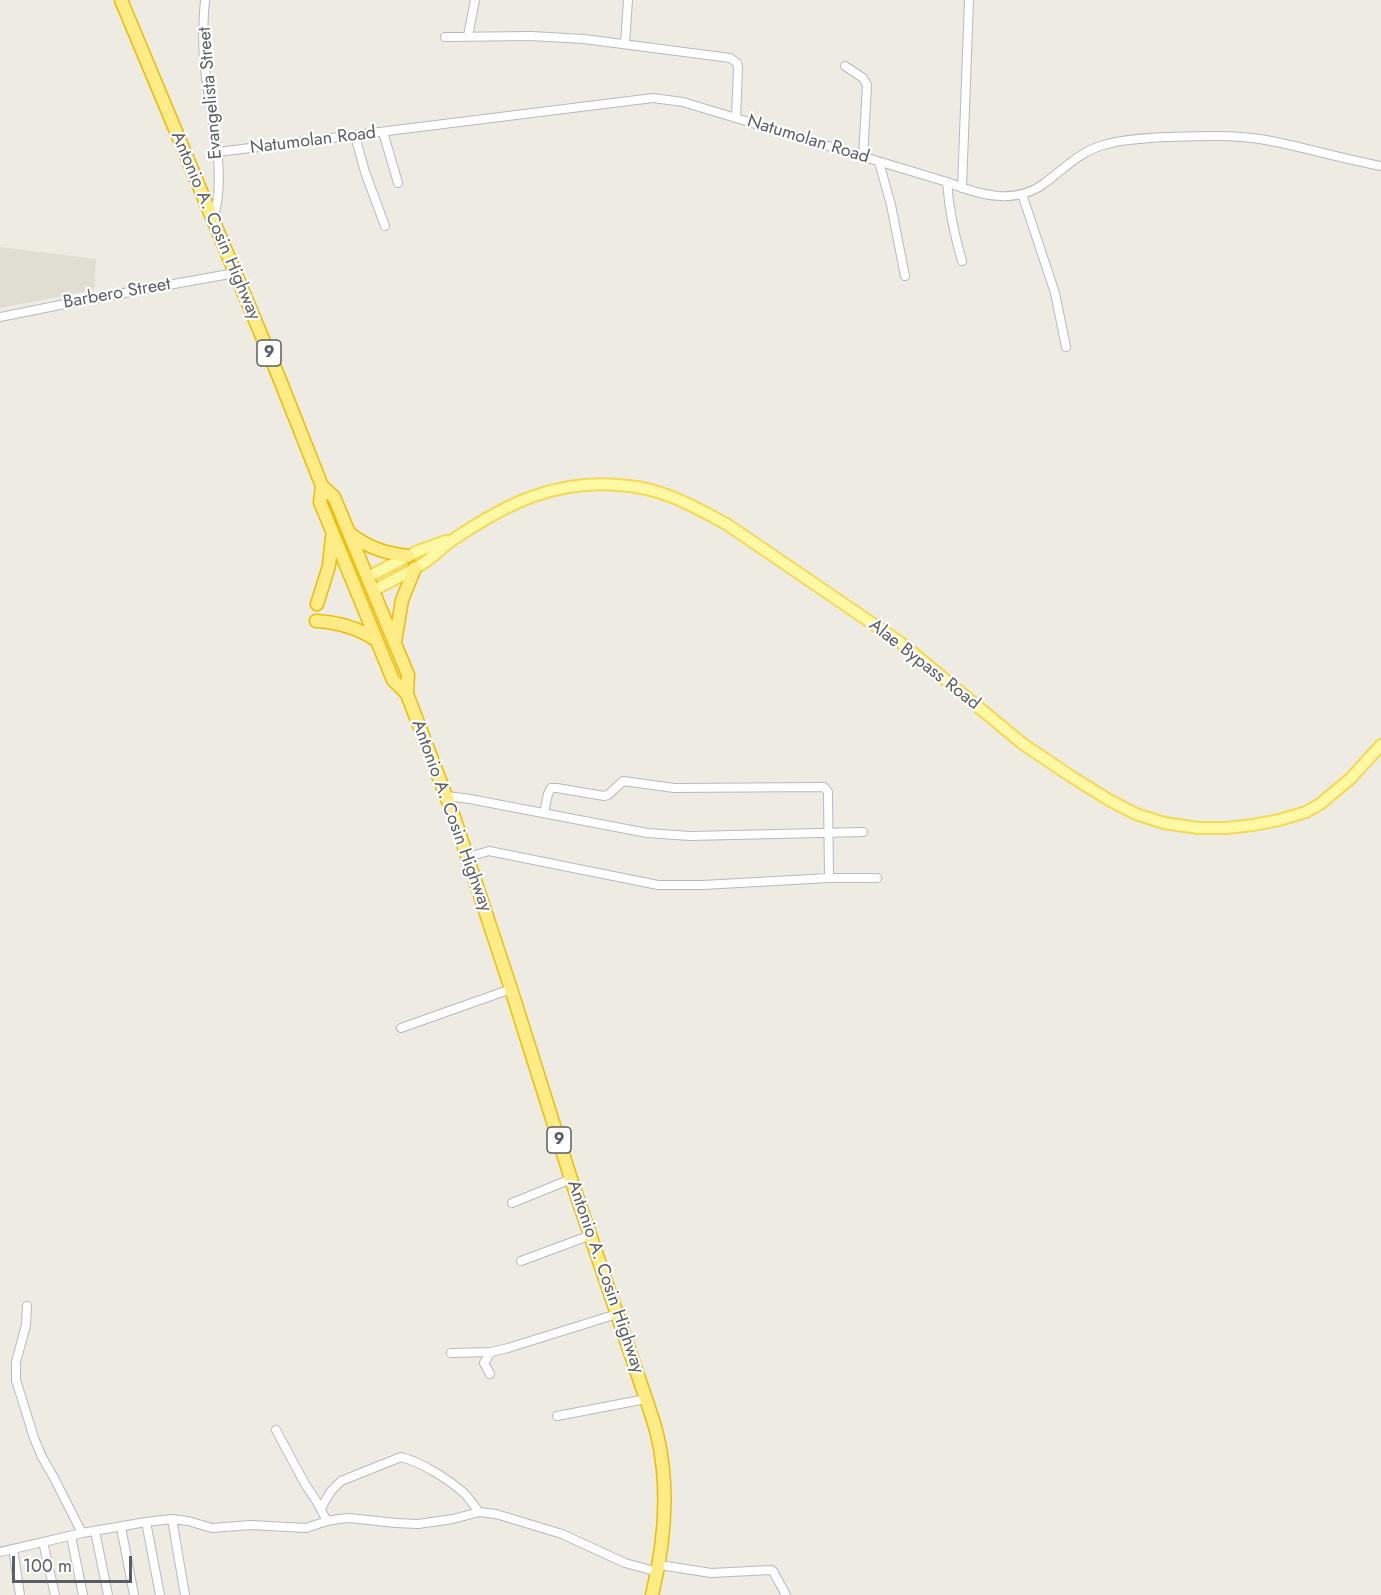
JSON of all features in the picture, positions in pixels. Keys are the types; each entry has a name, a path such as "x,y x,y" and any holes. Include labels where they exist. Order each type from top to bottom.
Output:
{"highway":[{"name":"Antonio A. Cosin Highway","path":"121,0 322,486 334,496 350,533 408,675 407,694"},
{"name":"Antonio A. Cosin Highway","path":"322,486 320,502 332,533 393,680 407,694 447,796 657,1435 664,1487 664,1525 659,1568 652,1595"},
{"path":"317,604 329,566 332,533"},
{"path":"350,533 379,551 408,556"},
{"path":"394,643 402,600 415,568"},
{"path":"354,585 368,578"},
{"path":"359,598 373,591"},
{"path":"316,621 343,624 368,634 377,641"}],"main road":[{"name":"Alae Bypass Road","path":"373,591 425,563 455,538 528,498 564,487 594,484 637,487 671,496 728,525 901,643 1023,744 1109,800 1136,814 1164,823 1198,828 1226,828 1253,825 1306,812 1335,793 1381,745"},
{"name":"Alae Bypass Road","path":"368,578 408,556 455,538"}],"street":[{"name":"Evangelista Street","path":"205,0 203,24 205,67 218,152 217,208 213,221"},
{"path":"468,36 475,0"},
{"path":"625,44 628,0"},
{"path":"962,188 969,0"},
{"path":"445,37 531,36 584,39 730,58 738,67 736,118"},
{"path":"845,66 862,78 867,85 863,157"},
{"name":"Natumolan Road","path":"218,152 653,98 683,102 991,195 1022,195 1045,183 1086,151 1109,143 1150,138 1197,136 1263,139 1381,166"},
{"path":"383,132 398,183"},
{"path":"355,136 365,172 385,226"},
{"path":"879,162 891,205 905,276"},
{"path":"947,182 950,217 963,261"},
{"path":"1022,195 1055,293 1066,347"},
{"name":"Barbero Street","path":"0,317 235,273"},
{"path":"544,813 549,791 553,788 604,796 620,783 628,780 656,787 674,788 820,786 828,792 830,878"},
{"path":"447,796 663,835 863,832"},
{"path":"468,858 489,851 658,885 877,878"},
{"path":"401,1028 512,989"},
{"path":"512,1203 571,1179"},
{"path":"521,1261 591,1235"},
{"path":"27,1306 26,1325 16,1362 16,1380 42,1457 81,1533"},
{"path":"451,1353 491,1352 518,1346 617,1314"},
{"path":"490,1374 484,1363 491,1352"},
{"path":"557,1416 646,1399"},
{"path":"276,1430 327,1521"},
{"path":"321,1508 331,1491 341,1481 401,1457 410,1459 453,1485 479,1512"},
{"path":"0,1552 81,1533 172,1519 188,1521 208,1528 251,1525 306,1528 327,1521 350,1518 418,1524 453,1519 479,1512 496,1514 562,1534 625,1563 711,1573 771,1570 786,1595"},
{"path":"172,1519 185,1595"},
{"path":"146,1522 160,1595"},
{"path":"121,1527 134,1595"},
{"path":"95,1531 108,1595"},
{"path":"71,1536 83,1595"},
{"path":"43,1542 55,1595"},
{"path":"13,1549 20,1595"}],"shaded area":[{"path":"0,247 96,259 94,290 0,308"}]}
